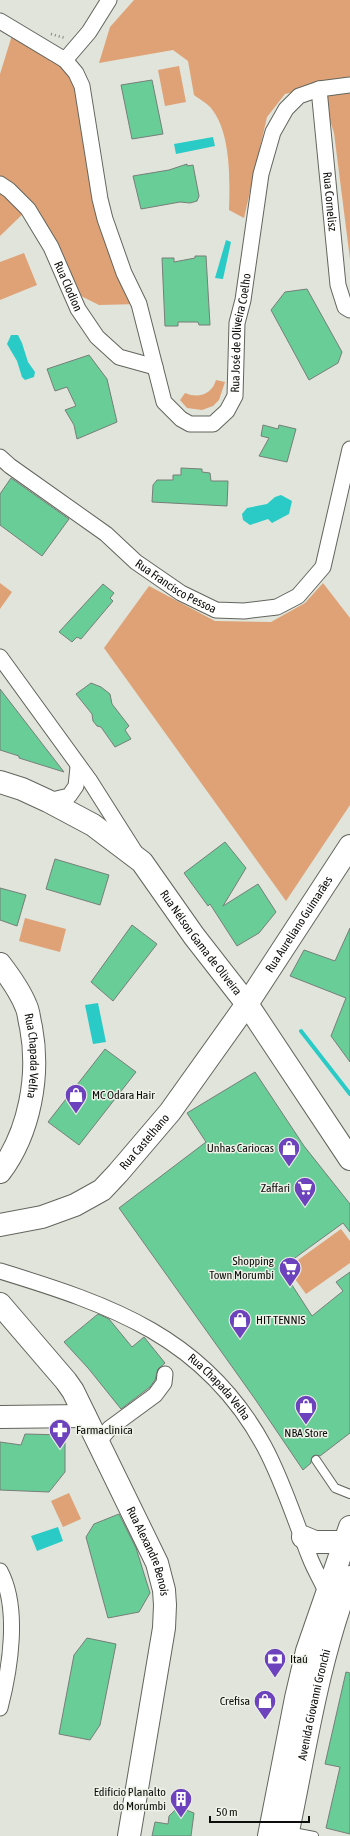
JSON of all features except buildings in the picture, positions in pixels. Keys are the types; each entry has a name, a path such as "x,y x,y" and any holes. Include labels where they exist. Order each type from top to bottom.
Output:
{"street":[{"path":"64,60 89,32 109,0"},
{"name":"Rua José de Oliveira Coelho","path":"0,21 64,60 76,73 82,86 102,205 109,235 124,273 139,304 164,402 181,420 190,424 213,424 227,412 235,396 238,323 243,300 261,174 273,132 286,109 299,96 319,89 350,86"},
{"name":"Rua Cornelisz","path":"319,89 338,285 345,307 350,310"},
{"name":"Rua Clodion","path":"0,184 9,190 28,209 51,247 78,309 97,337 119,357 155,367"},
{"name":"Rua Francisco Pessoa","path":"0,457 10,466 106,534 136,562 181,593 216,610 244,611 277,607 298,596 323,567 350,449"},
{"path":"0,657 38,708 78,767 90,781 142,862"},
{"path":"48,801 69,796 76,786 78,767"},
{"name":"Rua Nélson Gama de Oliveira","path":"0,782 22,789 48,801 92,825 142,862 194,936 247,1004 350,1159"},
{"name":"Rua Aureliano Guimarães","path":"247,1004 350,846"},
{"name":"Rua Chapada Velha","path":"0,964 11,978 27,1006 33,1037 35,1070 26,1122 0,1172"},
{"name":"Rua Castelhano","path":"0,1225 42,1217 75,1205 102,1190 170,1112 247,1004"},
{"name":"Rua Chapada Velha","path":"0,1271 63,1290 136,1321 189,1354 218,1381 236,1402 264,1446 303,1537 310,1558 332,1599"},
{"name":"Rua Alexandre Benois","path":"0,1304 66,1381 85,1416 157,1563 164,1590 165,1605 158,1668 129,1836"},
{"path":"98,1442 110,1428 155,1395 164,1383 165,1374"},
{"path":"0,1417 85,1416"},
{"path":"303,1537 315,1542 347,1534"},
{"name":"Avenida Giovanni Gronchi","path":"281,1834 296,1698 308,1650 332,1599 347,1534"},
{"path":"0,1572 7,1588 12,1634 0,1708"},
{"name":"Avenida Giovanni Gronchi","path":"332,1599 350,1577"}],"lane":[{"path":"316,1460 335,1488 350,1494"},
{"path":"281,1834 314,1836"}],"path":[{"path":"45,33 64,38 70,34"}],"shaded area":[{"path":"134,0 350,0 350,259 334,133 326,107 307,89 285,94 267,117 244,218 229,210 229,171 226,143 218,118 211,108 194,95 188,61 173,50 99,63 110,27"},
{"path":"14,29 65,60 84,98 98,190 139,304 99,305 69,290 28,209 0,236 0,74"},
{"path":"179,66 186,102 165,106 158,70"},
{"path":"24,253 37,285 0,300 0,262"},
{"path":"216,380 225,382 219,400 213,406 202,410 187,408 180,400 185,393 190,395 200,395 208,392"},
{"path":"0,583 12,592 0,609"},
{"path":"323,583 350,618 350,805 286,901 104,648 149,586 215,621 271,622 305,603"},
{"path":"25,918 66,929 60,952 19,941"},
{"path":"341,1229 350,1241 350,1263 306,1294 287,1268"},
{"path":"69,1493 81,1519 63,1527 51,1501"}],"water":[{"path":"213,137 215,146 176,154 174,144"},
{"path":"226,240 231,242 223,279 215,278"},
{"path":"11,335 18,335 28,362 35,372 34,377 25,380 22,377 17,361 7,344"},
{"path":"281,495 292,501 289,514 272,523 268,519 250,525 243,520 242,514 247,508 267,504 275,497"},
{"path":"98,1003 106,1042 93,1044 85,1005"},
{"path":"58,1527 63,1541 37,1551 31,1536"}],"waterway":[{"path":"301,1031 350,1094"}],"place":[{"name":"MC Odara Hair","path":"76,1114"},
{"name":"Unhas Cariocas","path":"289,1168"},
{"name":"Zaffari","path":"305,1208"},
{"name":"Shopping Town Morumbi","path":"290,1288"},
{"name":"HIT TENNIS","path":"240,1340"},
{"name":"NBA Store","path":"306,1426"},
{"name":"Farmaclinica","path":"60,1450"},
{"name":"Itaú","path":"275,1678"},
{"name":"Crefisa","path":"265,1720"},
{"name":"Edifício Planalto do Morumbi","path":"181,1818"}]}
